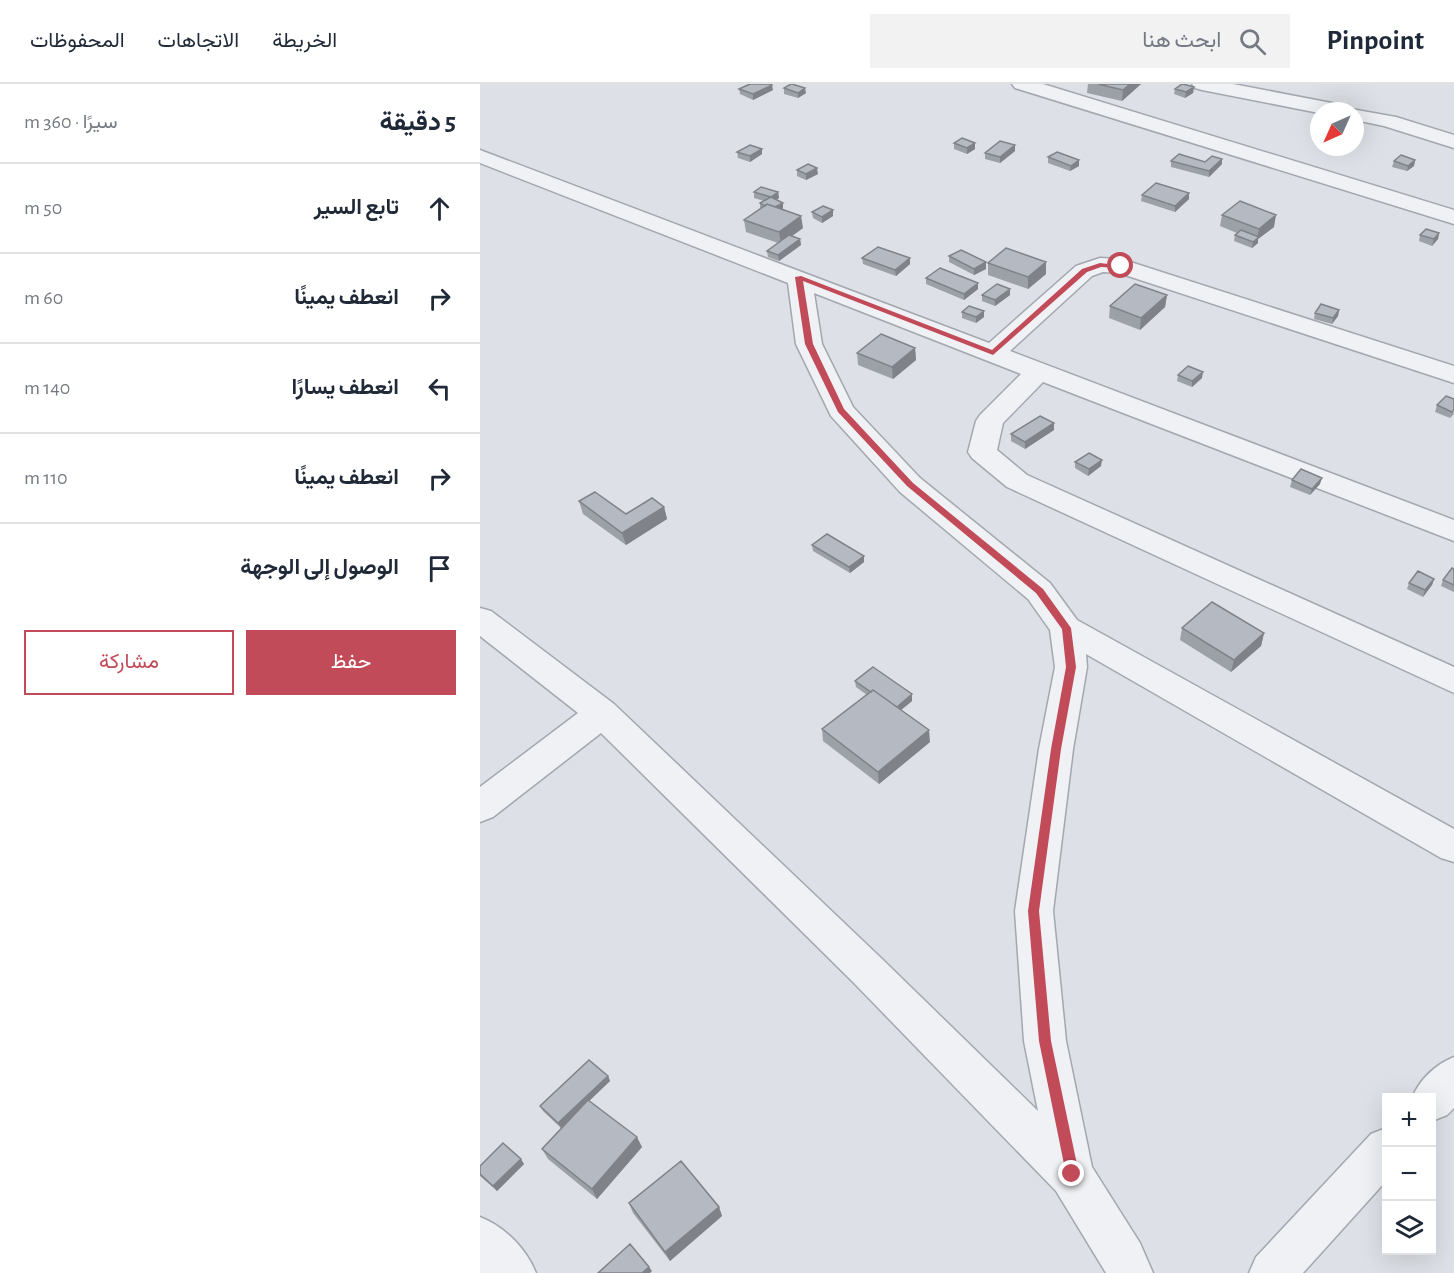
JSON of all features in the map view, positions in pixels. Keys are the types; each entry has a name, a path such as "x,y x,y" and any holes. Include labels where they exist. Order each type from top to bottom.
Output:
{"street":[{"path":"1022,84 1454,217"},
{"path":"1202,84 1268,90 1310,102"},
{"path":"1364,116 1454,142"},
{"path":"480,156 1454,531"},
{"path":"993,353 1084,271 1100,265 1121,266 1454,375"},
{"path":"798,277 809,344 841,410 910,484 1039,591 1066,628 1454,847"},
{"path":"1040,370 990,421 982,452 1017,481 1454,681"},
{"path":"480,620 602,713 867,970 1072,1174 1124,1259 1130,1273"},
{"path":"1066,628 1071,667 1056,749 1034,911 1045,1041 1072,1174"},
{"path":"480,807 602,713"},
{"path":"1436,1096 1454,1077"},
{"path":"1272,1273 1382,1153"},
{"path":"480,1240 513,1273"}],"building":[{"path":"750,84 772,85 753,94 739,89"},
{"path":"791,84 805,88 798,93 784,88"},
{"path":"1098,84 1130,84 1123,90"},
{"path":"1182,84 1194,87 1186,92 1175,89"},
{"path":"962,138 975,143 967,148 954,143"},
{"path":"1000,141 1015,145 1000,157 985,153"},
{"path":"750,145 762,149 750,156 737,152"},
{"path":"1057,152 1079,160 1071,166 1048,157"},
{"path":"1179,154 1205,162 1212,156 1222,159 1209,171 1171,161"},
{"path":"1401,155 1415,160 1408,166 1394,161"},
{"path":"808,164 817,168 806,174 797,170"},
{"path":"1156,183 1189,193 1175,206 1142,195"},
{"path":"761,187 778,192 771,197 754,192"},
{"path":"771,197 783,203 775,207 760,203"},
{"path":"1240,201 1276,215 1259,229 1222,215"},
{"path":"767,204 801,216 779,232 744,220"},
{"path":"823,206 833,210 822,217 812,212"},
{"path":"1426,229 1439,233 1434,239 1420,235"},
{"path":"1241,230 1259,237 1253,242 1235,235"},
{"path":"789,235 800,239 778,255 767,251"},
{"path":"878,247 910,258 895,270 862,258"},
{"path":"1006,248 1046,262 1028,277 988,263"},
{"path":"961,250 986,262 974,269 949,256"},
{"path":"940,268 978,283 964,294 926,278"},
{"path":"997,284 1010,289 995,300 982,295"},
{"path":"1135,284 1167,295 1141,318 1110,306"},
{"path":"1321,304 1339,310 1333,318 1315,313"},
{"path":"969,306 984,311 976,317 962,312"},
{"path":"881,334 915,348 892,367 857,353"},
{"path":"1188,366 1203,372 1192,381 1178,375"},
{"path":"1446,396 1454,399 1452,412 1437,405"},
{"path":"1040,416 1054,423 1025,442 1011,434"},
{"path":"1089,453 1102,460 1089,469 1075,462"},
{"path":"1301,469 1322,478 1312,489 1292,480"},
{"path":"595,492 626,514 652,498 664,507 622,533 579,501"},
{"path":"827,534 864,556 849,567 812,545"},
{"path":"1452,568 1454,569 1454,585 1443,580"},
{"path":"1418,571 1434,579 1425,590 1409,583"},
{"path":"1212,602 1264,633 1234,660 1182,628"},
{"path":"873,667 912,694 897,707 873,690 871,692 855,681"},
{"path":"873,690 929,730 878,772 822,729"},
{"path":"589,1060 608,1076 558,1123 540,1106"},
{"path":"588,1100 637,1137 592,1189 542,1149"},
{"path":"503,1143 521,1159 493,1186 480,1174 480,1166"},
{"path":"681,1161 719,1207 665,1252 629,1203"},
{"path":"630,1244 649,1267 642,1273 598,1273"}],"route":[{"path":"1072,1174 1045,1041 1034,911 1056,749 1071,667 1066,628 1039,591 910,484 841,410 809,344 798,277 993,353 1084,271 1100,265 1121,266"}]}
